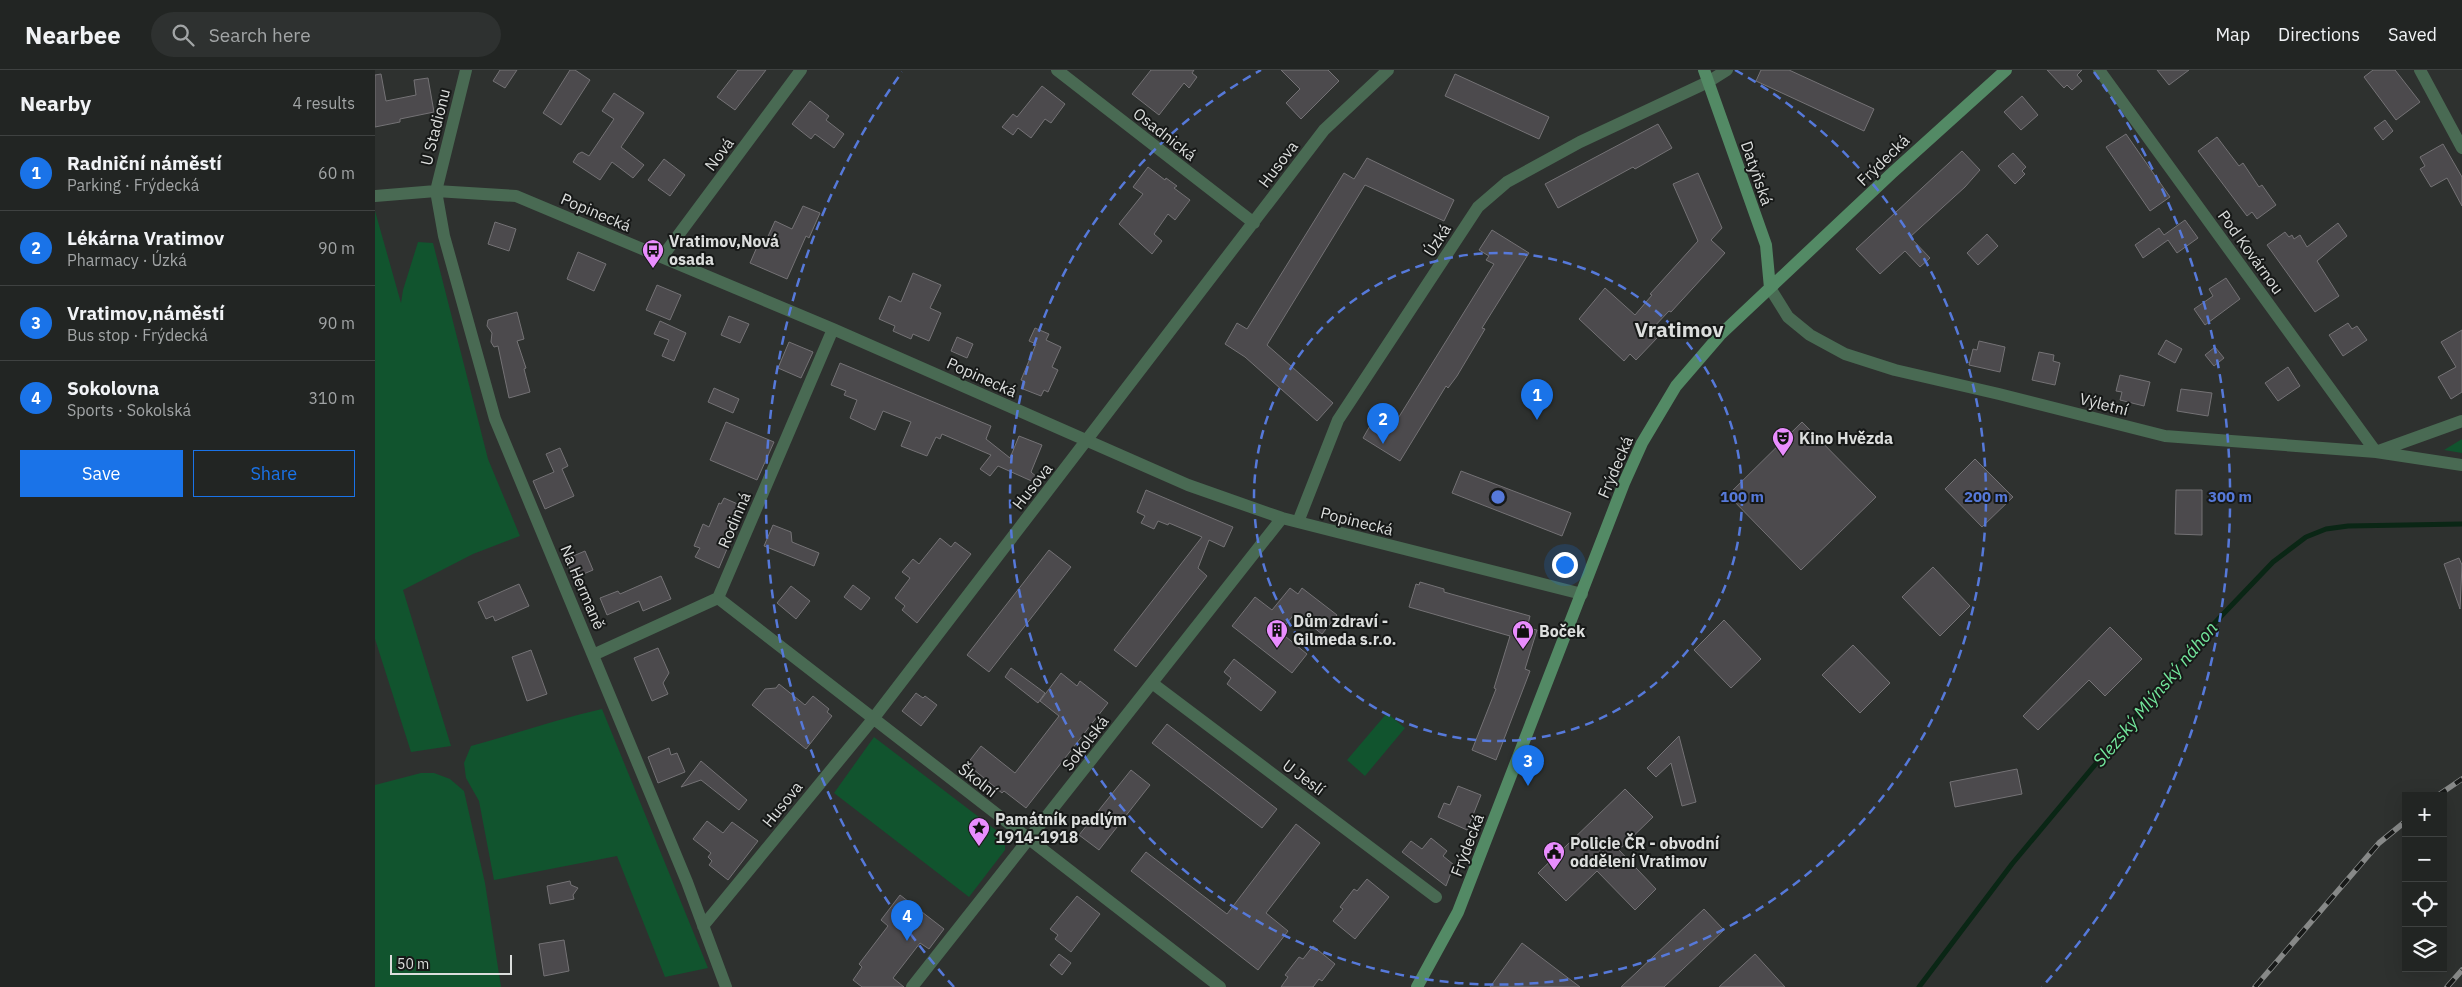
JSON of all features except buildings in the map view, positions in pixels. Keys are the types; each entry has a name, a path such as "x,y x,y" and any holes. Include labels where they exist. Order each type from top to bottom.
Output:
{"main road":[{"name":"Frýdecká","path":"1417,987 1458,912 1642,443 1676,386 1720,335 1892,173 2006,70"},
{"name":"Datyňská","path":"1706,76 1765,245 1771,288"}],"street":[{"name":"U Stadionu","path":"436,191 466,70"},
{"name":"Nová","path":"662,257 801,70"},
{"name":"Osadnická","path":"1057,70 1254,223"},
{"name":"Husova","path":"703,926 873,718 1088,441 1324,130 1389,70"},
{"name":"Úzká","path":"1298,522 1338,420 1478,207 1507,182 1563,151 1706,76 1727,70"},
{"name":"Pod Kovárnou","path":"2099,70 2376,452"},
{"path":"2421,70 2462,148"},
{"name":"Popinecká","path":"375,196 436,191 516,196 833,329 1188,486 1282,518 1582,594"},
{"name":"Na Hermaně","path":"436,191 444,236 495,420 687,882 726,987"},
{"name":"Výletní","path":"1771,288 1788,317 1810,335 1845,354 1895,370 2165,436 2376,452 2462,465"},
{"name":"Rodinná","path":"718,598 833,329"},
{"path":"2376,452 2462,421"},
{"name":"Sokolská","path":"912,987 1282,518"},
{"path":"593,654 718,598"},
{"name":"Školní","path":"718,598 1029,841 1220,987"},
{"name":"U Jeslí","path":"1152,684 1436,897"}],"green space":[{"path":"375,211 401,303 403,290 418,242 433,243 488,459 520,536 473,554 403,590 451,746 411,752 375,639"},
{"path":"2462,439 2462,453 2444,450"},
{"path":"602,709 708,968 665,977 617,856 494,880 479,801 466,778 464,763 471,746"},
{"path":"1387,713 1405,728 1365,776 1347,760"},
{"path":"874,737 1005,837 1005,850 969,897 834,793"},
{"path":"421,773 434,773 450,779 464,791 485,883 501,987 375,987 375,785"}],"waterway":[{"name":"Slezský Mlýnský náhon","path":"1919,987 2012,864 2206,632 2273,562 2306,537 2326,529 2348,526 2462,524"}],"railway":[{"path":"2443,792 2462,779"},
{"path":"2255,987 2379,843 2402,824"},
{"path":"2447,987 2462,970"}],"place":[{"name":"Vratimov,Nová osada","path":"653,269"},
{"name":"Radniční náměstí","path":"1537,420"},
{"name":"Lékárna Vratimov","path":"1383,444"},
{"name":"Kino Hvězda","path":"1783,457"},
{"name":"Dům zdraví - Gilmeda s.r.o.","path":"1277,649"},
{"name":"Boček","path":"1523,650"},
{"name":"Vratimov,náměstí","path":"1528,786"},
{"name":"Památník padlým 1914-1918","path":"979,847"},
{"name":"Policie ČR - obvodní oddělení Vratimov","path":"1554,871"},
{"name":"Sokolovna","path":"907,941"}],"district":[{"name":"Vratimov","path":"1679,329"}]}
